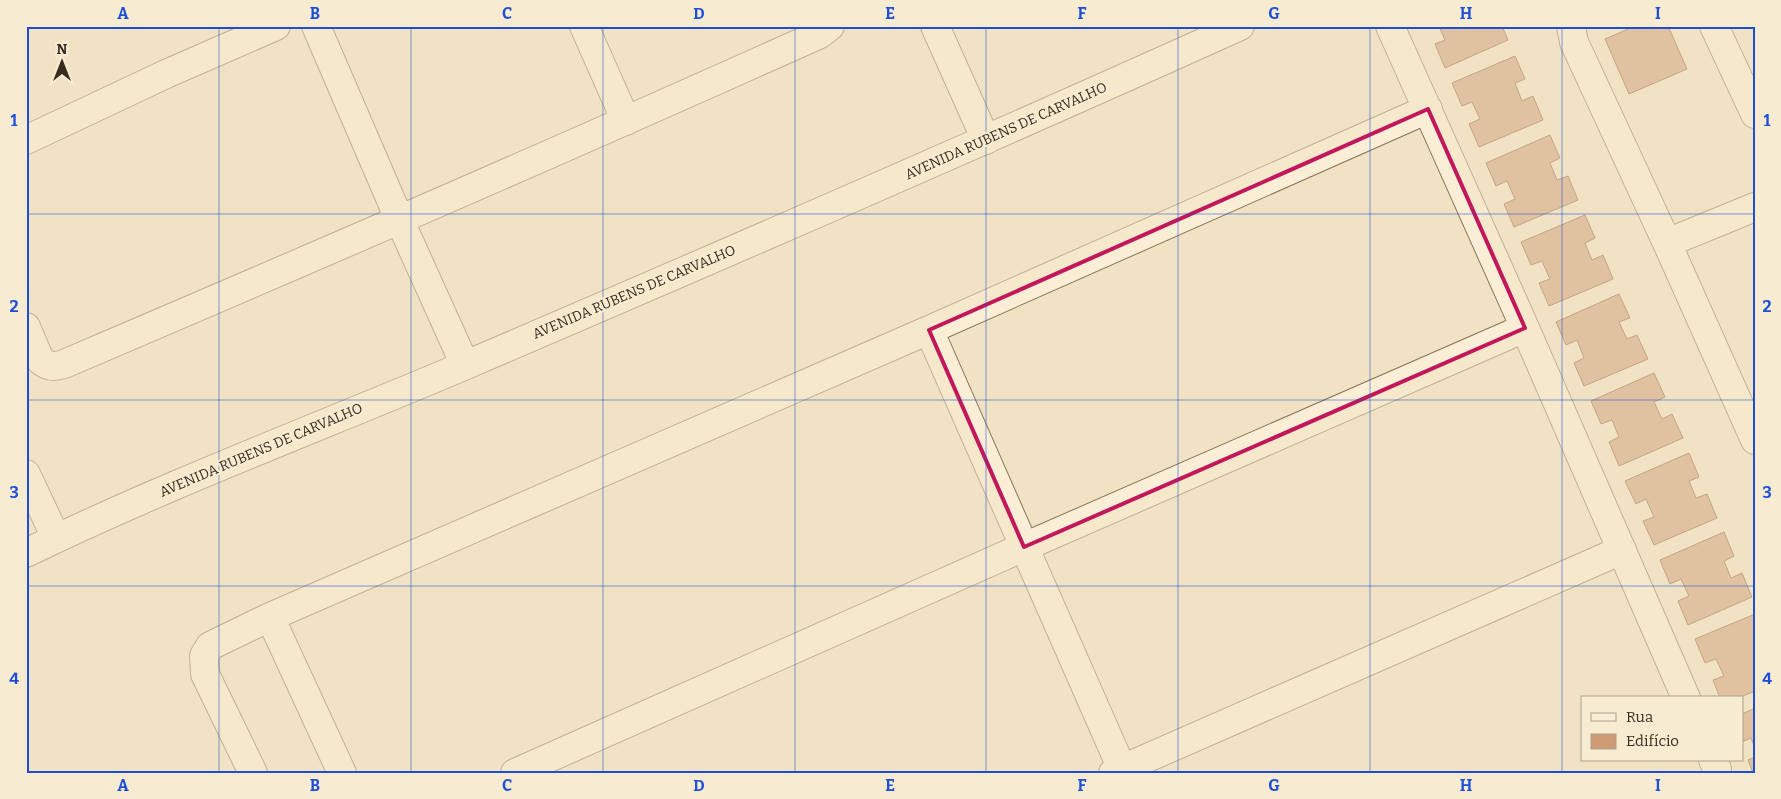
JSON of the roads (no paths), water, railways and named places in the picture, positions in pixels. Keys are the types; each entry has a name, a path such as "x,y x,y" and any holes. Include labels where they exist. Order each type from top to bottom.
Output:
{"street":[{"path":"26,140 166,74 276,26"},
{"path":"316,26 400,221 465,365"},
{"path":"584,26 626,121"},
{"path":"26,327 43,363 51,367 64,364 400,221 820,34 830,26"},
{"path":"935,26 986,140"},
{"name":"AVENIDA RUBENS DE CARVALHO","path":"26,553 56,538 465,365 986,140 1240,26"},
{"path":"1390,26 1525,328 1685,696"},
{"path":"1571,26 1574,42 1755,440"},
{"path":"1714,26 1755,114"},
{"path":"253,773 205,674 204,656 210,646 270,617 929,330 1428,109"},
{"path":"1667,243 1755,207"},
{"path":"515,773 1024,547 1525,328"},
{"path":"929,330 1024,547 1117,771 1622,550"},
{"path":"26,474 56,538"},
{"path":"270,617 342,773"}]}
